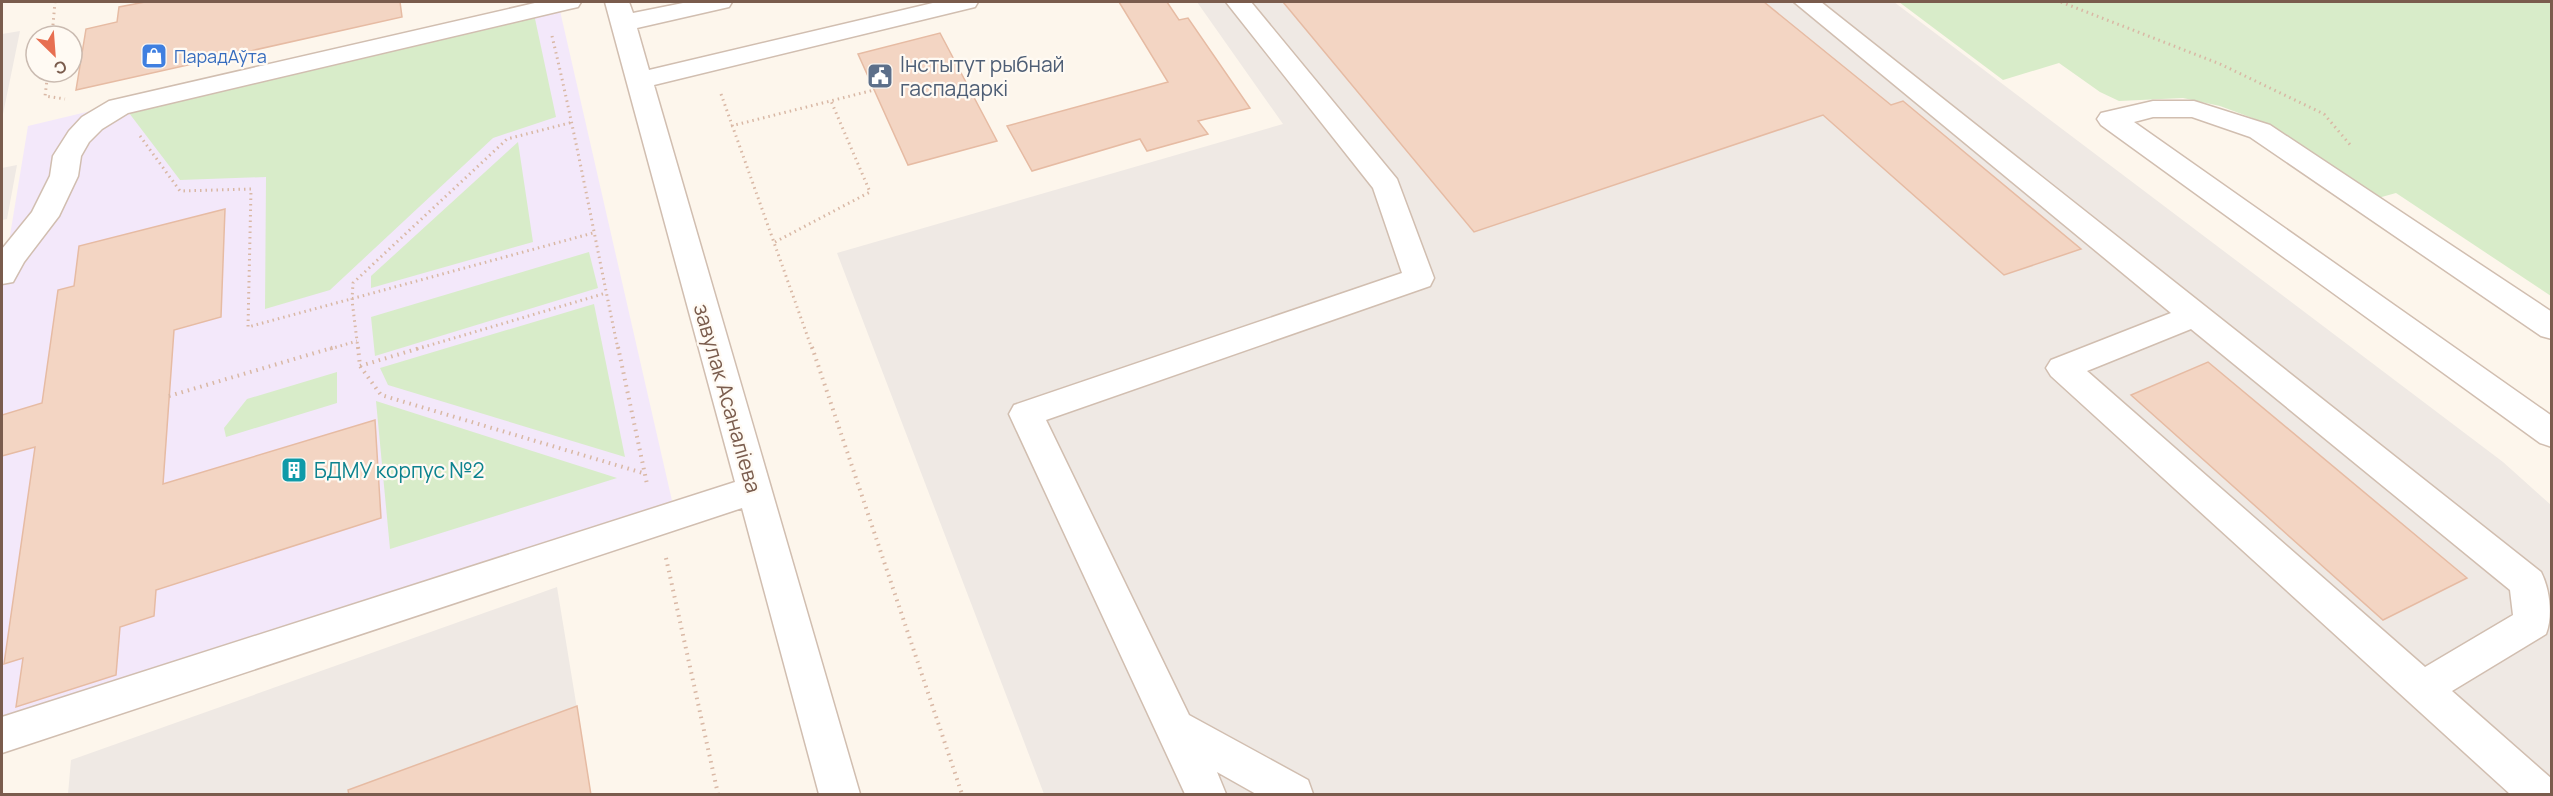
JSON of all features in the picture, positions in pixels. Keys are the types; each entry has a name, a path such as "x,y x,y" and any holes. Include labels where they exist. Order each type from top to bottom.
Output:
{"street":[{"path":"620,12 720,2"},
{"path":"639,80 966,2"},
{"path":"1206,795 1026,414 1419,278 1386,186 1238,2"},
{"path":"1806,2 2528,583 2533,623 2422,688"},
{"path":"2,274 12,256 44,216 64,176 67,156 79,137 92,123 119,106 482,11 557,4"},
{"name":"завулак Асаналіева","path":"620,12 840,795"},
{"path":"2552,328 2260,131 2194,109 2153,109 2111,119 2552,434"},
{"path":"2196,315 2062,368 2540,795"},
{"path":"2,735 754,490"},
{"path":"1174,727 1293,795"}],"path":[{"path":"53,24 56,2"},
{"path":"2061,2 2220,64 2324,114 2352,148"},
{"path":"557,4 573,122 593,233 643,473 658,521 717,795"},
{"path":"710,63 775,242 962,795"},
{"path":"731,126 874,90"},
{"path":"775,242 870,192 831,101"},
{"path":"119,106 180,191 251,189 248,327 593,233"},
{"path":"573,122 507,139 353,283 352,300 360,366 381,395 643,473"},
{"path":"360,366 606,293"},
{"path":"169,396 357,341"}],"shaded area":[{"path":"547,2 558,2 673,505 2,719 2,284 28,126"},
{"path":"1197,2 1894,2 2503,462 2551,505 2551,794 1044,794 837,253 1283,124"},
{"path":"20,31 2,119 2,34"},
{"path":"17,165 7,219 2,220 2,168"},
{"path":"557,587 591,794 68,794 71,760"}],"green space":[{"path":"1899,2 2551,2 2551,296 2396,193 2378,198 2263,122 2220,106 2183,98 2119,101 2100,92 2059,63 2003,80"},
{"path":"534,14 556,117 493,138 330,290 265,309 266,177 180,180 126,109"},
{"path":"518,142 533,242 371,288 371,276"},
{"path":"589,252 598,288 375,356 371,317"},
{"path":"594,304 625,457 388,385 380,368"},
{"path":"337,372 337,403 226,437 224,428 247,399"},
{"path":"376,401 617,478 390,549"}],"building":[{"name":"ПарадАўта","path":"145,2 400,2 402,17 76,90 77,84 84,84 86,29 117,22 119,7"},
{"path":"1119,2 1167,2 1179,20 1188,18 1250,108 1198,121 1208,134 1147,151 1140,139 1032,171 1007,126 1168,82"},
{"path":"1283,2 1764,2 1891,105 1903,101 2081,249 2004,275 1823,115 1474,232"},
{"path":"940,33 997,141 908,165 858,54"},
{"name":"БДМУ корпус №2","path":"225,209 221,317 174,330 163,484 375,420 381,518 156,590 154,616 120,627 116,675 16,707 23,658 4,664 35,447 2,456 2,415 42,403 58,290 74,286 79,246"},
{"path":"2208,362 2467,578 2383,620 2131,395"},
{"path":"577,706 591,795 349,795 348,790"}],"place":[{"name":"ПарадАўта","path":"154,56"},
{"name":"Інстытут рыбнай гаспадаркі","path":"880,76"},
{"name":"БДМУ корпус №2","path":"294,470"}]}
